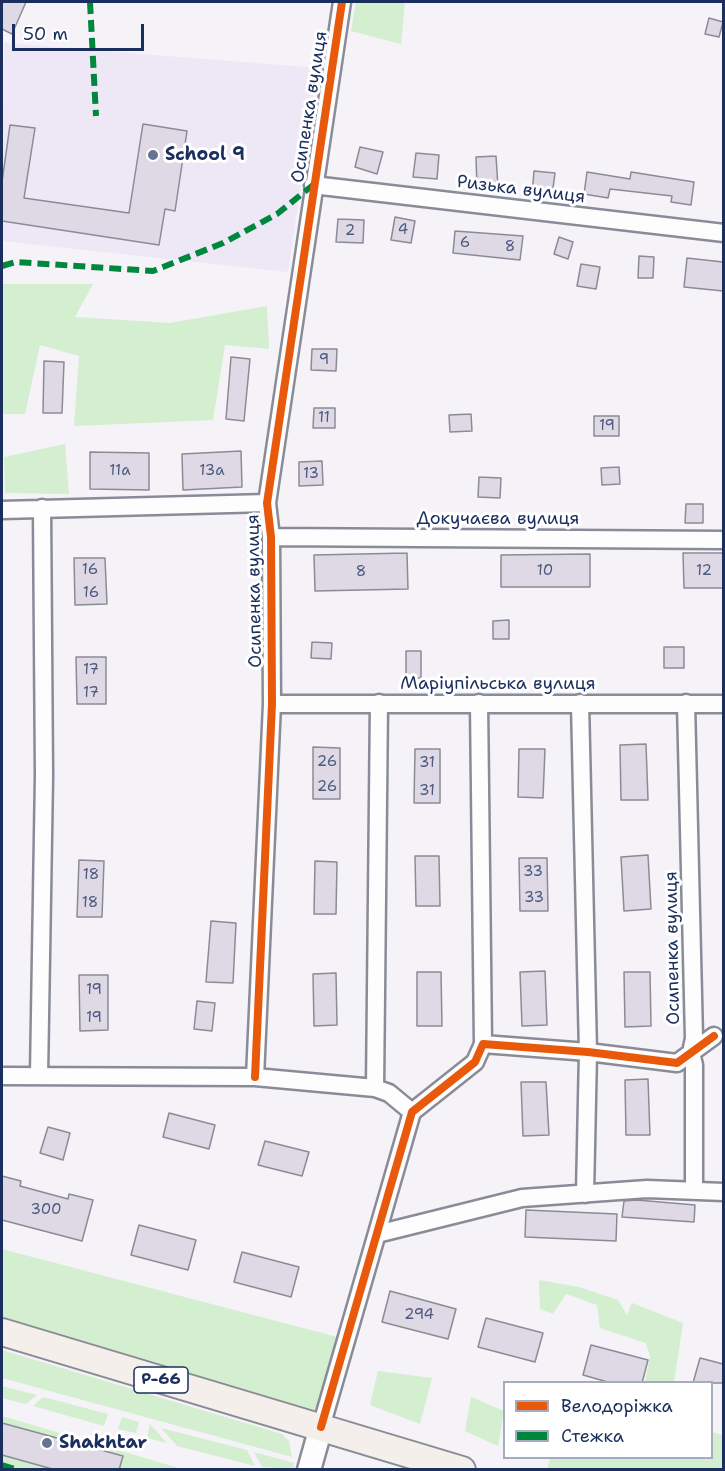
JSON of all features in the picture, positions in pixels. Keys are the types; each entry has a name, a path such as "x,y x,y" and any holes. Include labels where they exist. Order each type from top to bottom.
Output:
{"main road":[{"name":"Р-66","path":"2,1332 462,1470"},
{"path":"309,1470 321,1427"}],"street":[{"name":"Осипенка вулиця","path":"255,1077 272,704 271,537 267,503 342,2"},
{"name":"Ризька вулиця","path":"313,185 723,233"},
{"path":"2,510 267,503"},
{"path":"39,1075 44,776 42,508"},
{"name":"Докучаєва вулиця","path":"271,537 723,540"},
{"path":"375,1088 379,703"},
{"path":"321,1427 412,1112 475,1062 483,1044 479,703"},
{"path":"580,703 588,1052 585,1194"},
{"name":"Осипенка вулиця","path":"686,703 694,1038 691,1053 694,1065 694,1191"},
{"name":"Маріупільська вулиця","path":"272,704 723,704"},
{"path":"483,1044 588,1052 677,1063 714,1036"},
{"path":"2,1076 255,1077 375,1088 389,1093 412,1112"},
{"path":"377,1234 522,1198 647,1189 723,1192"}],"shaded area":[{"name":"School 9","path":"4,43 318,68 288,272 2,241"}],"green space":[{"path":"356,2 405,2 401,44 351,31"},
{"path":"2,284 93,284 75,317 170,323 267,306 269,349 225,345 213,420 74,426 79,356 40,345 25,414 2,414"},
{"path":"65,444 69,494 5,493 4,457"},
{"path":"2,1249 341,1338 318,1413 314,1414 2,1322"},
{"path":"539,1280 579,1287 618,1300 627,1315 632,1303 683,1323 674,1381 645,1381 650,1356 646,1343 600,1328 597,1305 566,1294 553,1314 540,1309"},
{"path":"2,1350 282,1434 289,1441 292,1457 2,1378"},
{"path":"378,1371 432,1378 420,1424 370,1405"},
{"path":"2,1386 37,1395 26,1404 2,1398"},
{"path":"43,1397 108,1414 104,1426 33,1406"},
{"path":"471,1397 503,1411 498,1446 465,1431"},
{"name":"Shakhtar","path":"2,1416 182,1469 2,1469"},
{"path":"122,1417 139,1422 136,1433 118,1429"},
{"path":"150,1424 167,1443 147,1438"},
{"path":"161,1428 247,1450 255,1466 177,1446"},
{"path":"713,1432 723,1435 723,1469 547,1469 550,1459 713,1459"},
{"path":"254,1452 294,1463 293,1469 262,1467"}],"building":[{"path":"2,2 26,2 12,34 2,29"},
{"path":"709,18 723,22 719,37 705,34"},
{"path":"143,124 187,131 175,211 165,209 159,245 2,221 2,182 10,125 35,128 24,198 129,213"},
{"path":"360,147 383,152 377,174 355,167"},
{"path":"416,153 439,155 437,179 413,177"},
{"path":"496,156 498,187 477,188 476,157"},
{"path":"534,171 555,173 552,196 532,194"},
{"path":"587,172 630,179 631,172 694,182 691,205 671,202 672,196 610,189 608,198 584,194"},
{"path":"395,217 415,221 411,243 391,240"},
{"path":"338,219 364,220 363,243 336,242"},
{"path":"455,231 523,236 520,260 453,253"},
{"path":"559,237 573,242 568,259 554,254"},
{"path":"639,256 654,257 653,278 638,278"},
{"path":"687,258 723,262 723,291 684,287"},
{"path":"581,264 600,267 596,289 577,286"},
{"path":"312,349 337,349 336,371 311,370"},
{"path":"231,357 250,359 244,421 226,419"},
{"path":"44,361 64,362 62,413 43,413"},
{"path":"314,408 335,408 335,428 313,428"},
{"path":"471,414 472,431 450,432 449,415"},
{"path":"594,416 619,416 619,436 594,436"},
{"path":"241,451 242,487 183,490 182,454"},
{"path":"90,452 149,453 149,490 90,489"},
{"path":"322,461 323,485 299,486 299,462"},
{"path":"619,467 620,484 602,485 601,468"},
{"path":"479,477 501,478 500,498 478,497"},
{"path":"686,504 703,504 703,523 685,523"},
{"path":"407,553 408,589 315,591 314,555"},
{"path":"683,553 723,553 723,588 684,588"},
{"path":"590,554 590,587 501,587 501,555"},
{"path":"74,558 105,558 107,604 75,605"},
{"path":"509,620 509,639 493,639 493,621"},
{"path":"312,642 332,643 331,659 311,658"},
{"path":"664,647 684,647 684,668 664,668"},
{"path":"406,651 421,651 421,678 406,678"},
{"path":"76,657 106,657 106,704 77,704"},
{"path":"646,744 648,800 621,800 620,745"},
{"path":"313,747 340,748 340,799 313,799"},
{"path":"415,749 440,749 440,803 414,803"},
{"path":"519,749 545,749 543,798 518,797"},
{"path":"648,855 651,909 624,911 621,857"},
{"path":"415,856 439,856 440,906 416,906"},
{"path":"519,858 547,858 548,911 520,911"},
{"path":"79,860 104,861 102,917 77,917"},
{"path":"315,861 337,862 336,914 314,914"},
{"path":"211,921 236,923 233,983 206,982"},
{"path":"545,971 547,1025 522,1026 520,972"},
{"path":"417,972 441,972 442,1026 417,1026"},
{"path":"624,972 650,972 651,1026 625,1027"},
{"path":"336,973 337,1025 314,1026 313,974"},
{"path":"79,975 108,975 108,1030 80,1031"},
{"path":"197,1001 215,1003 212,1031 194,1029"},
{"path":"648,1079 650,1135 626,1135 625,1080"},
{"path":"521,1082 546,1082 549,1135 523,1136"},
{"path":"169,1113 215,1125 209,1149 163,1137"},
{"path":"48,1127 70,1133 63,1160 40,1153"},
{"path":"265,1141 309,1152 302,1176 258,1165"},
{"path":"2,1176 21,1181 20,1186 68,1199 69,1194 93,1200 82,1241 2,1220"},
{"path":"624,1201 695,1205 694,1222 622,1217"},
{"path":"526,1210 617,1214 616,1241 525,1237"},
{"path":"139,1225 196,1240 188,1270 131,1255"},
{"path":"242,1252 299,1267 291,1297 234,1282"},
{"path":"390,1291 456,1309 448,1339 382,1322"},
{"path":"486,1318 543,1333 535,1362 478,1347"},
{"path":"591,1345 648,1360 643,1381 604,1381 583,1375"},
{"path":"700,1358 723,1364 723,1383 694,1381"},
{"name":"Shakhtar","path":"2,1423 123,1456 119,1470 56,1470 2,1455"}],"marked path":[{"path":"90,2 96,116"},
{"path":"2,266 16,262 153,271 223,243 277,214 313,185"},
{"path":"2,1465 18,1470"}],"cycle path":[{"path":"255,1077 272,704 271,537 267,503 342,2"},
{"path":"321,1427 412,1112 475,1062 483,1044 588,1052 677,1063 714,1036"}],"place":[{"name":"School 9","path":"153,155"},
{"name":"Shakhtar","path":"47,1443"}]}
